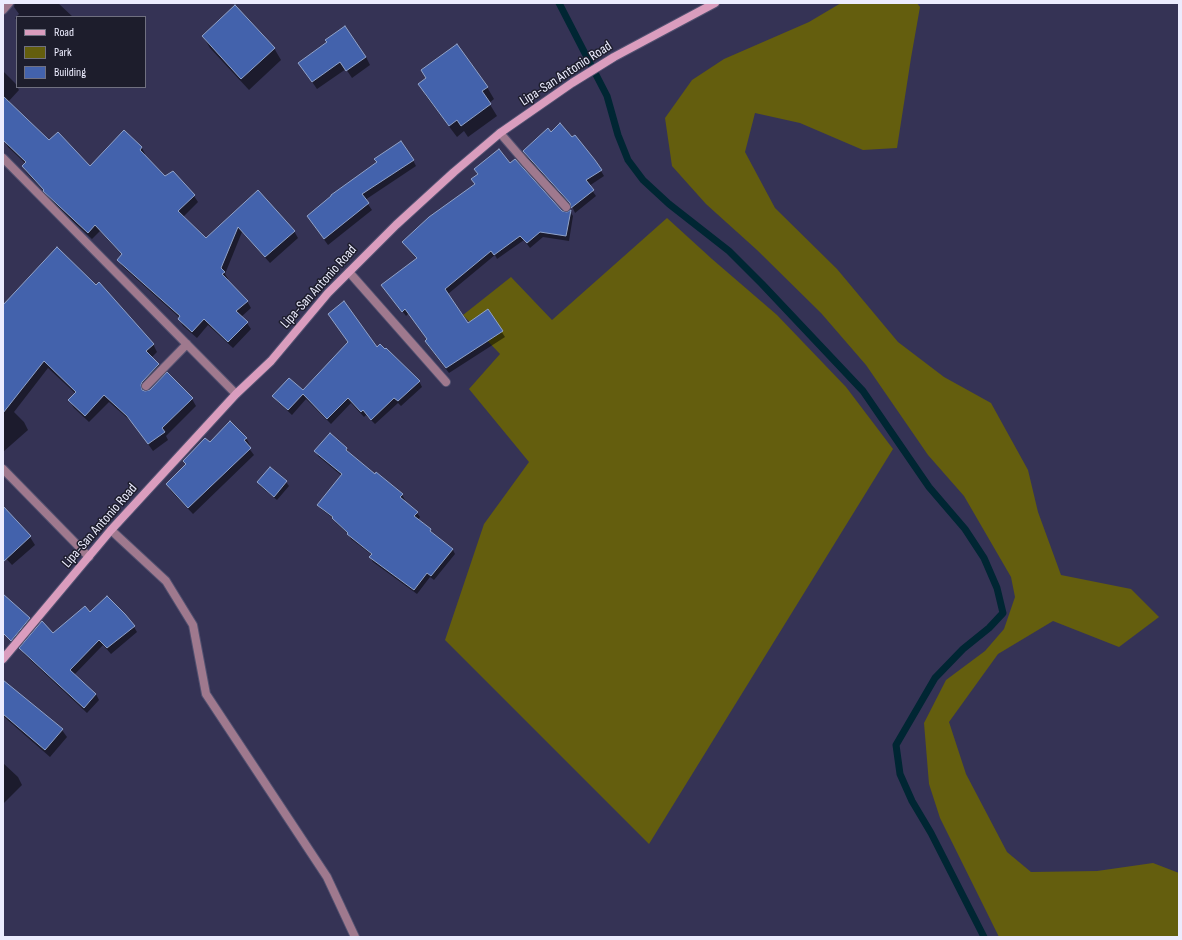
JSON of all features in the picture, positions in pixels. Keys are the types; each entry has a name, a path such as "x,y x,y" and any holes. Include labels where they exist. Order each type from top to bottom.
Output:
{"main road":[{"name":"Lipa-San Antonio Road","path":"3,659 111,530 236,394 271,361 328,293 396,225 454,172 500,133 572,83 614,57 715,3"}],"street":[{"path":"3,10 8,3"},
{"path":"500,133 566,207"},
{"path":"3,158 236,394"},
{"path":"349,272 446,382"},
{"path":"146,386 187,344"},
{"path":"3,469 89,558"},
{"path":"111,530 166,582 193,625 206,694 328,877 356,937"}],"green space":[{"path":"841,3 917,3 920,7 897,148 863,150 800,123 755,113 745,152 775,208 837,269 898,342 944,377 991,403 1028,470 1038,512 1061,575 1131,589 1159,617 1119,647 1053,621 998,654 949,722 966,774 1007,852 1031,872 1097,871 1153,863 1179,873 1179,937 999,937 940,818 929,784 924,723 946,680 985,651 1004,629 1015,597 1011,577 964,496 928,455 866,365 821,313 757,250 706,204 672,166 665,118 692,80 724,59 809,22"},
{"path":"667,218 777,315 846,387 893,449 649,844 445,640 484,524 529,462 469,389 500,354 463,315 511,277 552,320"}],"building":[{"path":"235,5 275,48 241,79 202,36"},
{"path":"345,26 366,57 346,71 340,62 312,82 298,63 327,42 325,40"},
{"path":"457,44 488,87 482,91 491,104 461,126 457,120 449,126 418,84 426,78 421,70"},
{"path":"3,96 49,140 58,132 90,166 124,130 142,147 140,150 165,176 173,171 195,195 178,211 206,238 258,190 295,231 265,257 238,227 221,268 225,272 222,274 248,301 236,311 248,322 228,342 204,319 192,332 178,319 180,316 117,260 122,254 95,225 88,233 43,191 44,190 22,166 26,162 3,140"},
{"path":"560,123 572,137 575,135 602,170 586,180 594,190 571,208 570,203 523,151 548,128 551,132"},
{"path":"401,141 414,160 362,194 369,203 324,239 307,216 331,195 377,162 374,159"},
{"path":"499,149 510,163 515,159 562,211 567,212 571,210 566,236 540,232 527,243 520,236 494,255 491,251 445,289 468,323 488,309 503,331 446,368 425,341 427,339 405,309 402,312 381,285 417,258 402,242 429,217 475,184 471,179 478,174 474,169"},
{"path":"57,247 96,285 99,282 154,344 146,351 159,364 142,382 142,390 150,390 167,372 193,398 162,428 165,432 148,444 127,416 104,395 85,416 68,400 76,392 44,361 3,413 3,305"},
{"path":"344,301 377,347 380,344 385,349 386,348 420,381 398,401 394,398 371,420 363,410 361,412 348,398 327,419 303,394 288,410 272,396 289,378 303,390 348,342 328,314"},
{"path":"230,421 247,438 244,440 251,448 188,508 166,484 186,464 183,461 205,438 210,442"},
{"path":"330,433 347,448 346,450 375,474 376,472 403,494 400,497 418,512 414,516 453,549 431,576 427,573 414,590 369,557 372,554 347,534 348,533 332,518 333,517 317,505 342,474 314,451"},
{"path":"270,467 287,481 274,497 257,482"},
{"path":"3,506 31,536 3,562"},
{"path":"3,594 30,618 11,641 3,633"},
{"path":"107,596 135,626 107,648 99,640 70,670 96,694 84,708 19,648 42,621 53,633 85,606 90,612"},
{"path":"3,680 63,729 45,750 3,714"}],"waterway":[{"path":"559,3 607,96 618,135 628,160 643,180 669,204 729,251 863,391 929,487 965,529 984,558 997,588 1003,613 989,628 963,649 935,678 896,745 900,774 912,801 931,833 984,937"}]}
